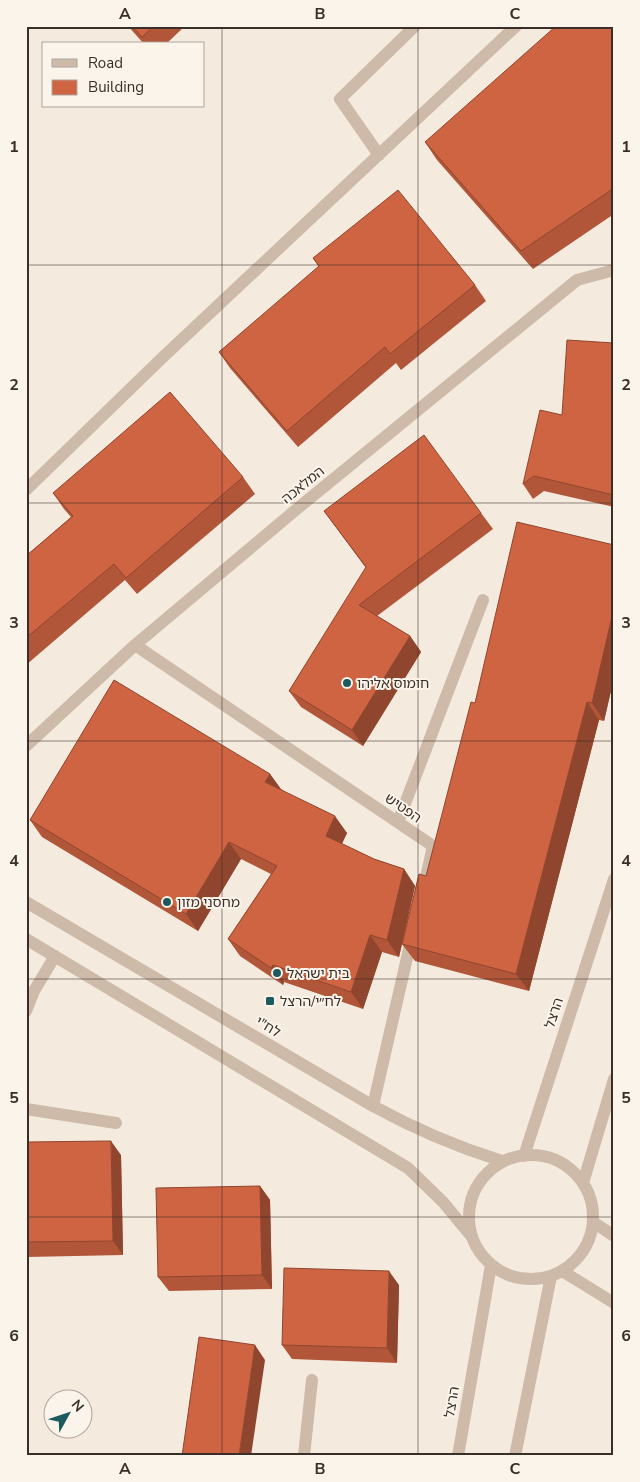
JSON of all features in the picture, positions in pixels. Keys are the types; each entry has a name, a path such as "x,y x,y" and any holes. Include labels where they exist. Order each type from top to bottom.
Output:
{"street":[{"path":"379,155 340,99 415,26"},
{"path":"26,490 162,358 516,26"},
{"name":"המלאכה","path":"26,746 135,645 298,508 577,280 614,270"},
{"path":"398,822 483,600"},
{"name":"הפטיש","path":"135,645 433,846 422,894"},
{"name":"הרצל","path":"524,1156 614,879"},
{"name":"לח\"י","path":"26,902 410,1127 457,1147 502,1161"},
{"path":"372,1106 415,922"},
{"path":"26,939 408,1168 443,1202 472,1237 480,1252 491,1265 510,1276 530,1280 557,1274 578,1258 585,1247 592,1222 591,1201 583,1183 570,1169 553,1159 534,1155 502,1161 491,1169 478,1183 470,1201 468,1220 472,1237"},
{"path":"26,1012 34,991 55,956"},
{"path":"583,1183 614,1079"},
{"path":"26,1109 116,1123"},
{"path":"592,1222 614,1236"},
{"name":"הרצל","path":"458,1456 491,1265"},
{"path":"557,1274 614,1303"},
{"path":"515,1456 557,1274"},
{"path":"304,1456 312,1380"}],"building":[{"path":"132,26 154,26 142,37"},
{"path":"556,26 614,26 614,188 521,251 425,142"},
{"path":"398,190 475,285 390,354 385,347 287,431 219,352 319,266 313,258"},
{"path":"567,340 614,343 614,495 534,476 523,484 540,410 562,415"},
{"path":"170,392 243,477 126,578 114,564 26,638 26,556 73,516 53,493"},
{"path":"424,435 481,513 359,605 410,636 352,730 289,691 366,567 324,511"},
{"path":"517,522 614,545 614,608 592,703 587,702 516,974 402,944 419,874 426,876 471,702 475,703"},
{"path":"114,680 270,774 265,782 335,816 326,836 374,859 404,869 387,940 370,935 351,992 273,965 271,968 228,939 277,866 229,842 186,914 30,820"},
{"path":"111,1141 113,1241 26,1242 26,1142"},
{"path":"260,1186 262,1275 158,1277 156,1188"},
{"path":"284,1268 389,1271 387,1348 282,1345"},
{"path":"199,1337 255,1345 239,1456 182,1456"}],"place":[{"name":"חומוס אליהו","path":"347,683"},
{"name":"מחסני מזון","path":"167,902"},
{"name":"בית ישראל","path":"277,973"},
{"name":"לח״י/הרצל","path":"270,1001"}]}
